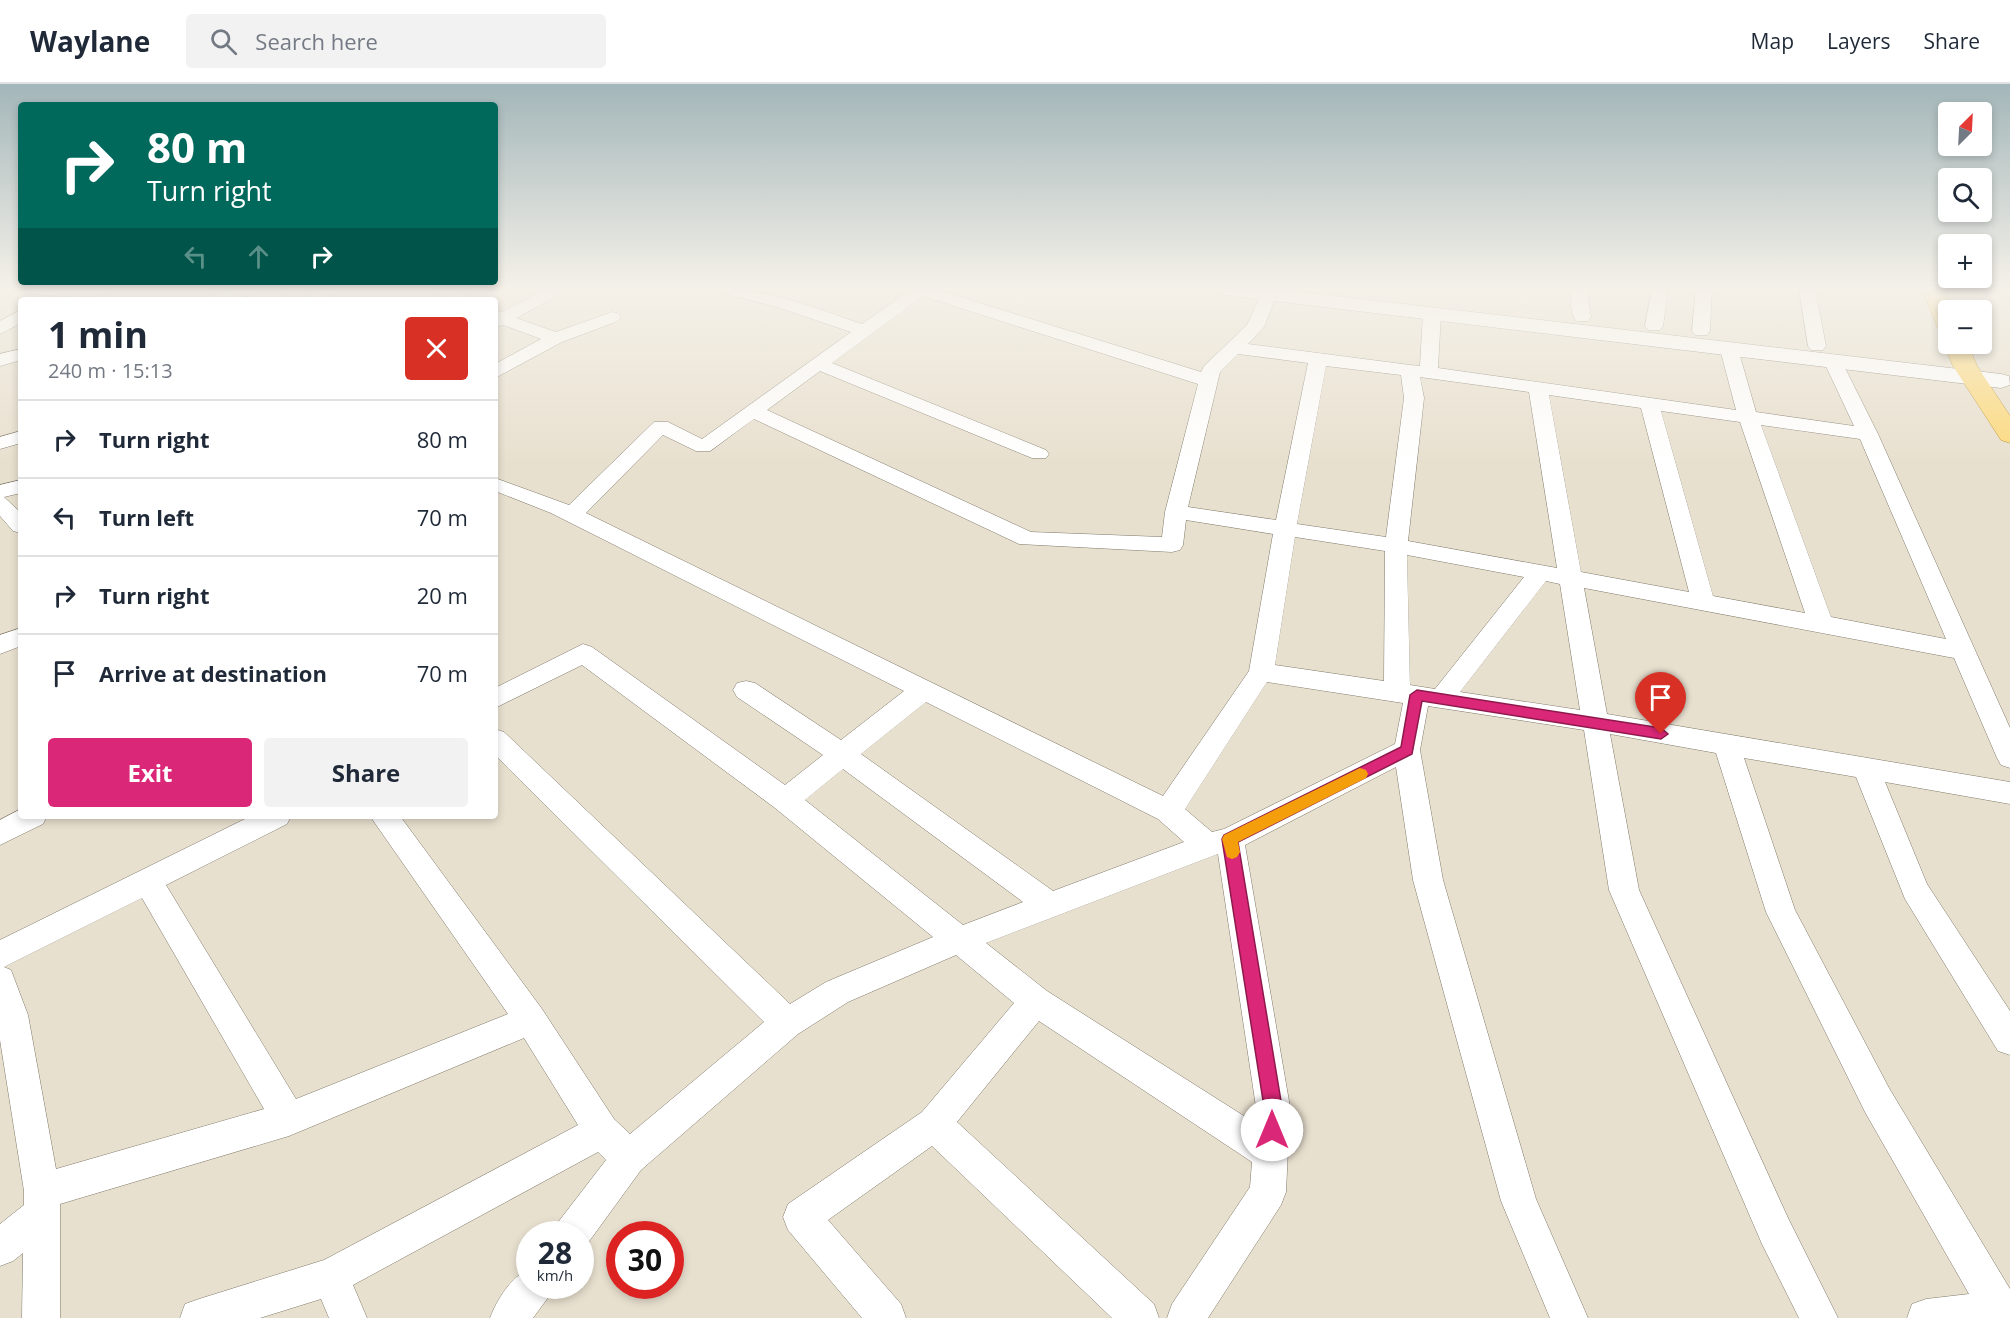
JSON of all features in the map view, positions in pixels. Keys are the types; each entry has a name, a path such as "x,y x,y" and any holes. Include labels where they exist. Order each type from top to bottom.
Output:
{"main road":[{"path":"1980,364 2010,435"}],"street":[{"path":"498,370 541,347"},
{"path":"572,514 661,426 704,447 843,347"},
{"path":"1099,347 1209,381"},
{"path":"1425,347 1414,398 1396,546 1418,695 1407,750 1428,880 1516,1189 1569,1318"},
{"path":"1709,347 1833,362 1980,364"},
{"path":"1822,347 1980,364"},
{"path":"753,411 1027,539 1172,545 1176,512 1211,370 1234,348 1538,387 1868,434"},
{"path":"1729,349 1748,417 1821,624"},
{"path":"0,360 18,355"},
{"path":"1168,811 1261,672 1285,529 1318,359"},
{"path":"1833,362 1868,434 2010,758"},
{"path":"819,364 1039,454"},
{"path":"1538,387 1624,890 1775,1231 1820,1318"},
{"path":"1649,403 1703,602"},
{"path":"0,443 18,438"},
{"path":"498,485 572,514 1168,811 1218,842 1273,1107 1271,1154 1268,1192 1186,1318"},
{"path":"0,492 18,487"},
{"path":"0,503 18,523"},
{"path":"1176,512 1396,546 1963,651"},
{"path":"1418,695 1540,573"},
{"path":"0,645 18,637"},
{"path":"498,697 583,653 785,800 1036,1001 1271,1154"},
{"path":"1261,672 1595,722 2010,794"},
{"path":"785,800 924,689"},
{"path":"746,690 843,755 1051,906"},
{"path":"498,742 787,1023"},
{"path":"1727,745 1781,912 1877,1100 2005,1309 1926,1318"},
{"path":"582,1221 629,1158 787,1023 837,992 961,939 1218,842 1407,750"},
{"path":"1866,769 1915,890 2010,1040"},
{"path":"0,833 27,819"},
{"path":"0,955 271,819"},
{"path":"386,819 531,1020 602,1131 629,1158"},
{"path":"148,882 289,1119"},
{"path":"0,980 12,1015 42,1202 42,1318"},
{"path":"887,1318 801,1217 934,1124 1036,1001"},
{"path":"0,1248 42,1202 289,1119 531,1020"},
{"path":"934,1124 1140,1318"},
{"path":"199,1318 331,1277 602,1131"},
{"path":"331,1277 348,1318"},
{"path":"509,1318 524,1299"}],"slow traffic":[{"path":"1232,852 1230,839 1360,774"}],"route":[{"path":"1272,1130 1273,1107 1230,839 1407,750 1417,695 1661,734"}]}
